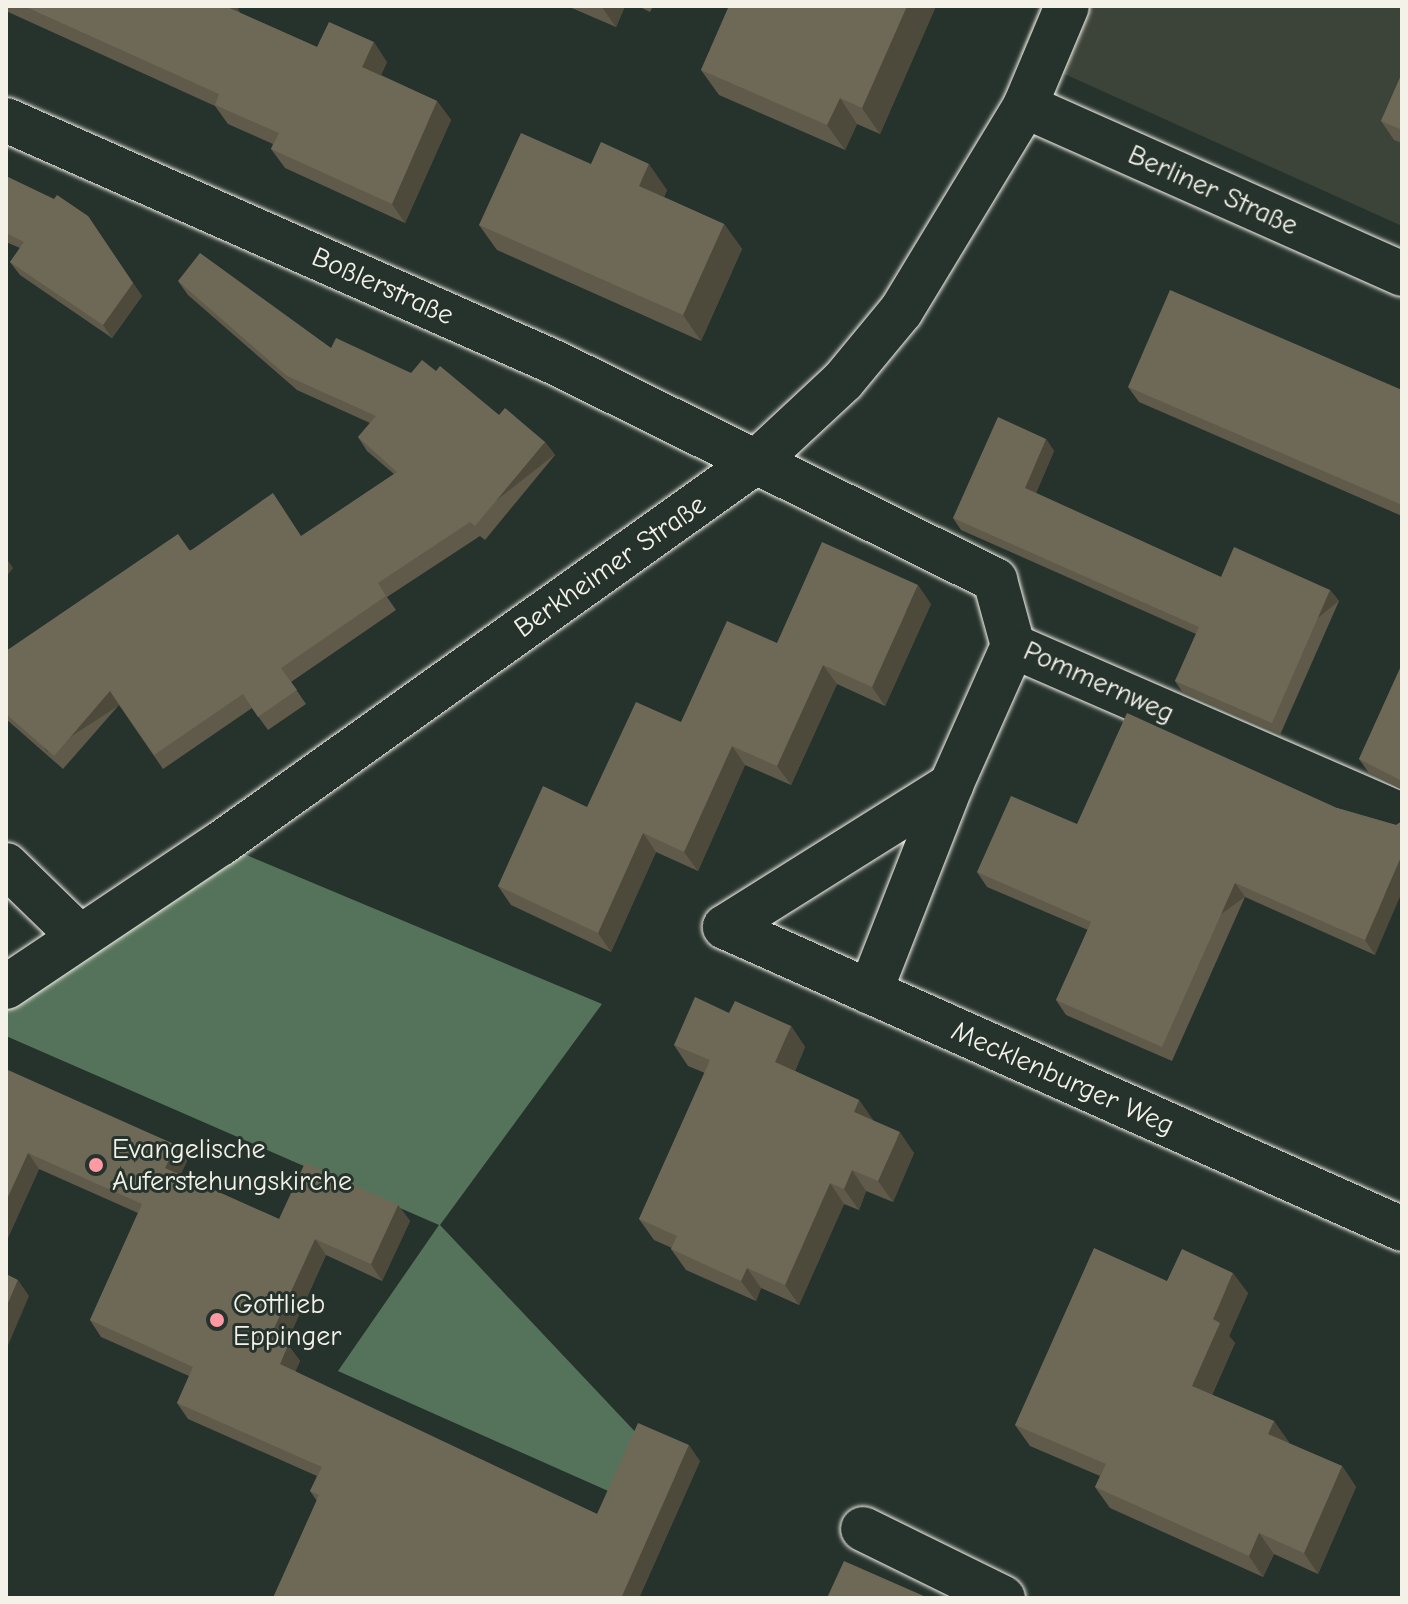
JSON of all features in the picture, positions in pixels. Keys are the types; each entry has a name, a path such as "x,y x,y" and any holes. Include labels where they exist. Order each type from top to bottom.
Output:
{"street":[{"name":"Berkheimer Straße","path":"6,987 220,844 756,462 843,381 901,311 1025,106 1067,6"},
{"name":"Berliner Straße","path":"1025,106 1402,274"},
{"name":"Boßlerstraße","path":"6,120 556,363 756,462"},
{"name":"Pommernweg","path":"756,462 995,580 1013,646 1402,815"},
{"path":"870,992 951,785 1013,646"},
{"name":"Mecklenburger Weg","path":"951,785 725,927 1402,1229"},
{"path":"6,865 80,937"},
{"path":"863,1529 1003,1598"}],"shaded area":[{"path":"1040,6 1402,6 1402,226 1020,54"}],"green space":[{"path":"220,844 602,1004 440,1225 641,1438 615,1494 338,1371 439,1225 6,1036 6,987"}],"building":[{"path":"24,6 225,6 317,47 329,22 374,42 362,67 437,101 392,204 271,149 279,133 215,105 219,94"},
{"path":"729,6 907,6 862,108 840,98 827,125 701,70"},
{"path":"1402,73 1402,130 1381,121"},
{"path":"521,133 591,164 601,142 649,164 639,186 724,224 683,315 479,225"},
{"path":"6,176 54,199 57,195 88,216 133,283 103,325 10,262 24,242 6,233"},
{"path":"200,253 331,348 336,338 411,373 422,360 436,371 440,366 499,415 505,408 545,442 475,526 470,522 378,583 386,596 281,668 297,690 258,717 243,694 154,755 110,691 54,756 6,714 6,651 178,534 190,551 273,493 301,536 397,472 358,437 376,416 287,376 178,281"},
{"path":"1170,290 1402,390 1400,504 1128,387"},
{"path":"998,417 1046,439 1025,488 1221,577 1234,547 1330,590 1272,723 1175,681 1199,627 953,518"},
{"path":"822,542 918,585 872,687 823,665 777,766 732,746 684,852 643,833 598,933 498,886 543,786 587,807 636,702 681,722 727,621 777,643"},
{"path":"1402,664 1402,781 1359,759"},
{"path":"1127,713 1337,808 1396,825 1402,821 1402,855 1365,940 1235,883 1162,1047 1056,1000 1091,922 977,872 1011,796 1077,824"},
{"path":"695,997 729,1013 735,1001 791,1026 775,1062 859,1100 854,1112 900,1132 878,1181 852,1170 844,1189 830,1183 785,1285 747,1268 741,1281 671,1249 677,1236 639,1219 710,1060 674,1045"},
{"path":"8,1070 176,1145 165,1168 279,1219 305,1163 398,1205 371,1264 315,1239 270,1337 288,1345 280,1364 597,1514 638,1423 689,1445 622,1596 627,1598 273,1598 319,1495 310,1491 322,1467 177,1403 193,1367 90,1320 142,1204 28,1153 6,1201"},
{"path":"1094,1248 1167,1281 1182,1249 1233,1273 1213,1319 1220,1323 1192,1386 1274,1421 1268,1434 1342,1466 1304,1553 1259,1533 1249,1556 1095,1487 1106,1464 1015,1425"},
{"path":"6,1274 18,1280 6,1308"},
{"path":"844,1561 926,1597 827,1598"}],"place":[{"name":"Evangelische Auferstehungskirche","path":"96,1165"},
{"name":"Gottlieb Eppinger","path":"217,1320"}]}
